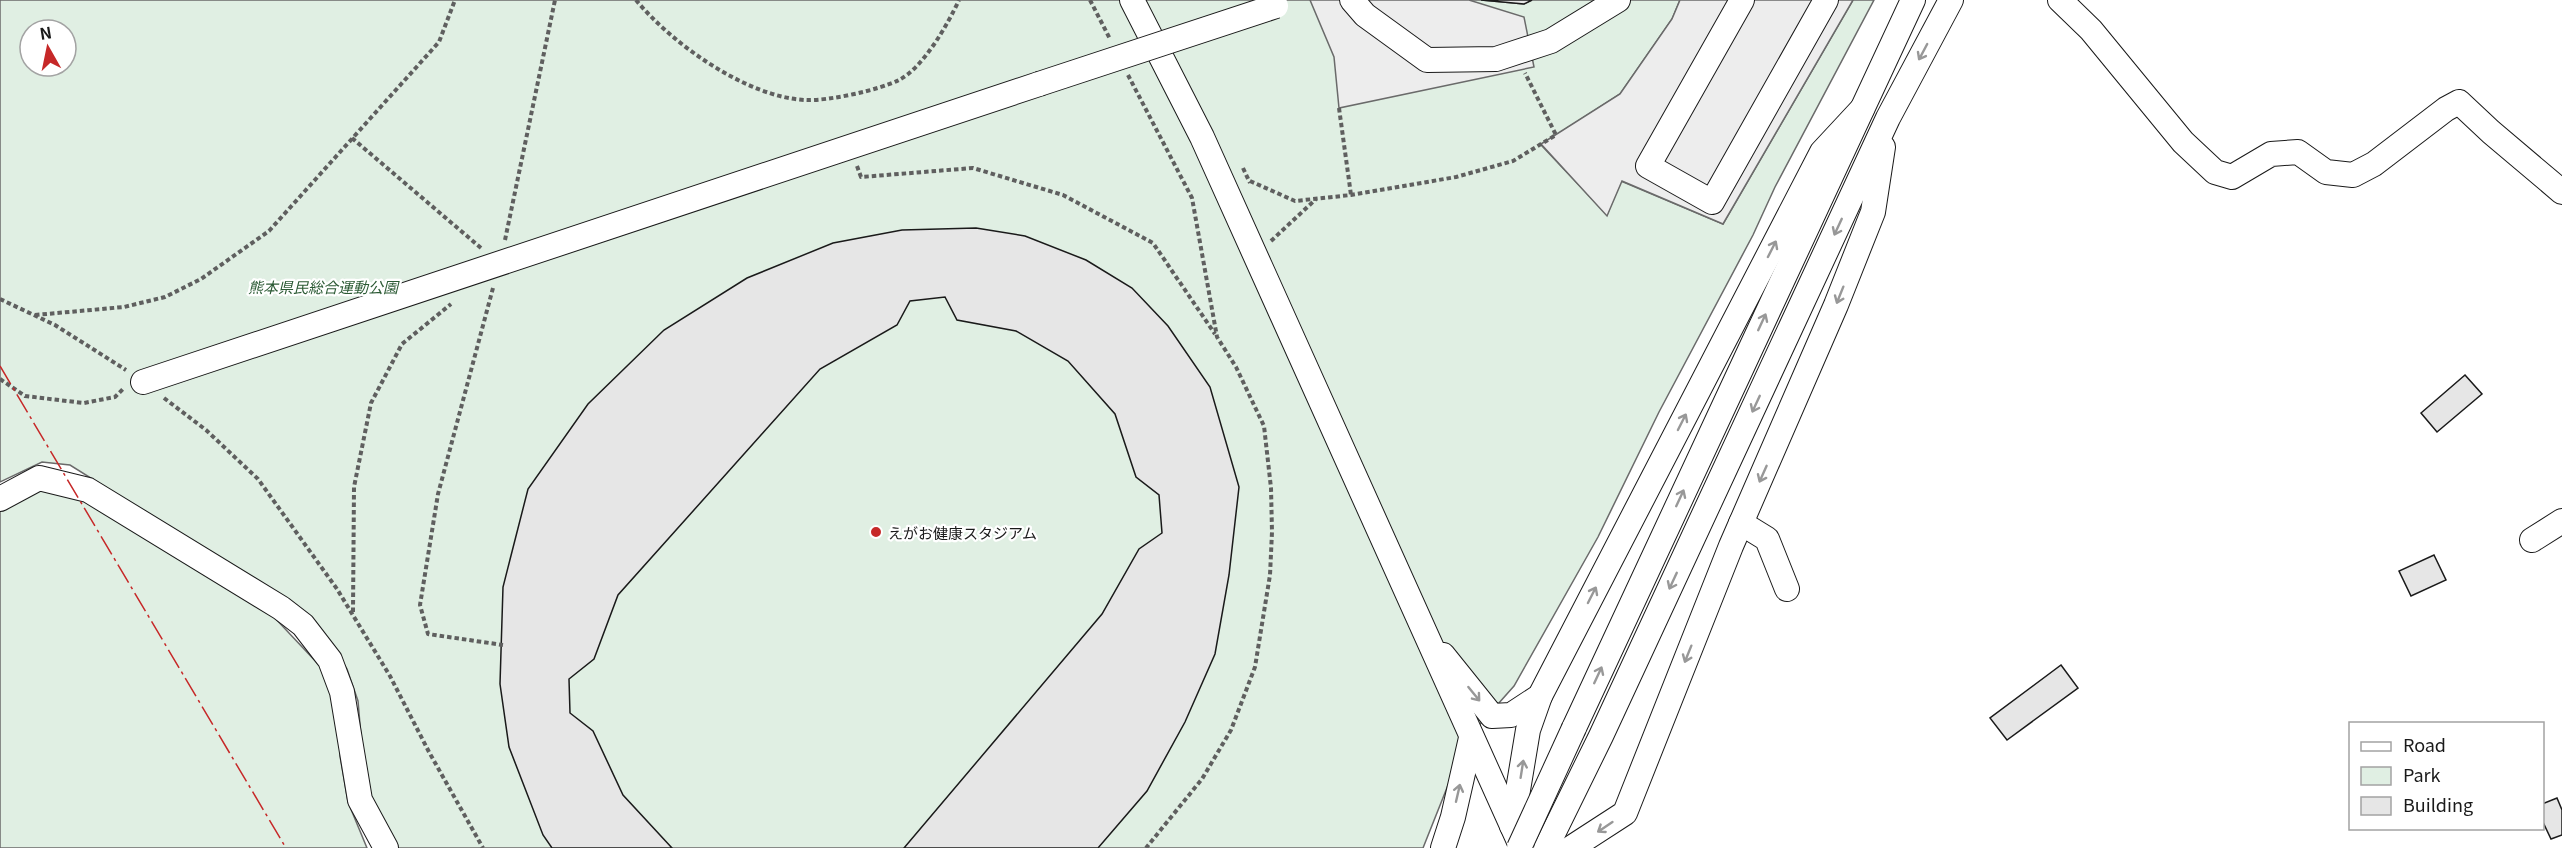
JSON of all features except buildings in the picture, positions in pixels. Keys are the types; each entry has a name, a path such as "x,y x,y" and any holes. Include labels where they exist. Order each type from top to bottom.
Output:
{"street":[{"path":"1132,0 1202,137 1517,841"},
{"path":"1352,0 1365,15 1427,60 1496,59 1551,41 1618,0"},
{"path":"1742,0 1648,166 1712,202 1826,0"},
{"path":"1517,841 1574,728 1913,0"},
{"path":"1546,848 1601,736 1888,118 1950,0"},
{"path":"2060,0 2091,30 2183,142 2215,172 2232,177 2271,154 2298,152 2326,172 2353,175 2374,164 2446,109 2459,102 2562,192"},
{"path":"138,379 500,264 1276,6"},
{"path":"1517,841 1528,729 1540,696 1822,153 1862,109"},
{"path":"1571,848 1625,813 1742,523 1836,305 1873,212 1888,118"},
{"path":"0,499 39,478 88,490 281,608 303,625 330,660 342,692 360,800 386,848"},
{"path":"2532,540 2562,520"},
{"path":"1742,523 1767,539 1788,589"},
{"path":"1424,633 1492,716 1511,715 1540,696"},
{"path":"1443,848 1453,817 1471,738"}],"path":[{"path":"34,315 124,307 165,297 201,279 269,231 439,42 455,0"},
{"path":"503,645 428,633 420,605 438,494 470,368 500,264 555,0"},
{"path":"636,0 684,46 735,78 772,95 807,101 859,93 901,79 929,52 959,0"},
{"path":"1090,0 1111,42"},
{"path":"1250,181 1295,201 1351,195 1456,177 1513,162 1556,135 1523,70"},
{"path":"1127,73 1192,198 1217,337"},
{"path":"1339,108 1351,195"},
{"path":"352,138 500,264"},
{"path":"849,148 861,177 973,168 1063,195 1153,243 1236,367 1263,426 1271,488 1272,532 1266,608 1255,667 1231,730 1202,779 1146,848"},
{"path":"1269,242 1317,199"},
{"path":"0,299 55,325 138,379 206,430 258,479 352,614 390,676 429,752 483,848"},
{"path":"352,614 354,487 371,403 402,344 455,300"},
{"path":"0,379 25,396 84,403 115,397 138,379"}],"green space":[{"name":"熊本県民総合運動公園","path":"0,0 1481,0 1524,4 1532,0 1680,0 1672,19 1620,94 1541,145 1607,215 1621,181 1723,224 1853,0 1874,0 1659,412 1598,537 1514,686 1466,740 1423,848 395,848 371,807 364,772 358,701 347,669 330,642 289,602 70,465 42,462 0,482"},
{"path":"42,487 66,489 273,616 320,666 333,695 341,736 340,756 348,802 367,848 0,848 0,506"}],"shaded area":[{"path":"1310,0 1469,0 1524,17 1534,67 1339,108 1334,57"},
{"path":"1680,0 1853,0 1723,224 1622,181 1607,216 1541,144 1620,94 1672,19"}],"power":[{"path":"0,366 286,848"}],"place":[{"name":"えがお健康スタジアム","path":"876,532"}]}
